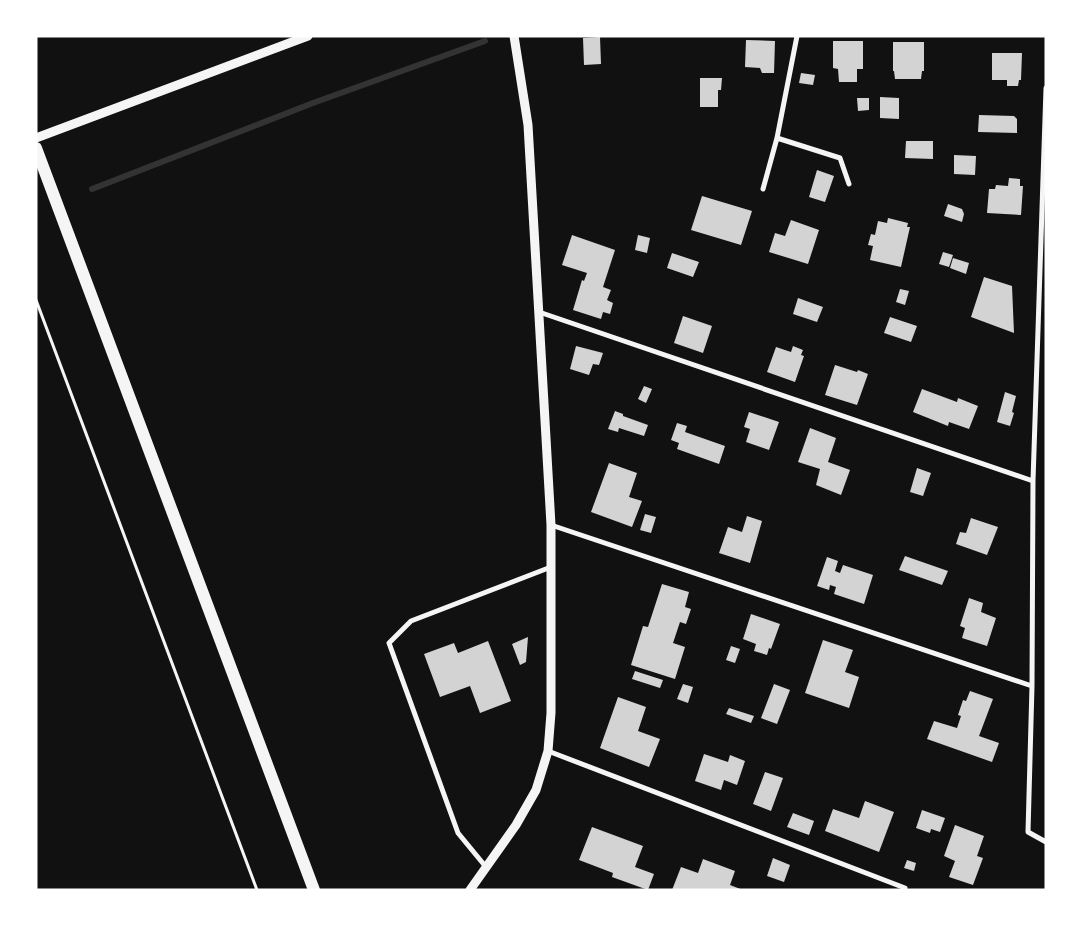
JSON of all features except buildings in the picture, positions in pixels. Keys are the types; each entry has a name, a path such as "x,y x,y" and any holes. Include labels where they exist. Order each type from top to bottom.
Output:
{"main road":[{"path":"36,148 314,890"}],"street":[{"path":"36,138 308,36"},
{"path":"470,890 516,825 532,797 548,751 551,713 551,525 528,125 514,36"},
{"path":"763,189 777,138 797,36"},
{"path":"1046,88 1033,481 1032,686 1028,832 1046,842"},
{"path":"777,138 840,158 849,184"},
{"path":"539,312 1033,481"},
{"path":"551,525 1032,686"},
{"path":"486,867 458,833 389,643 412,621 551,567"},
{"path":"548,751 905,888"}],"path":[{"path":"36,300 257,890"}],"waterway":[{"path":"92,189 313,103 485,41"}]}
